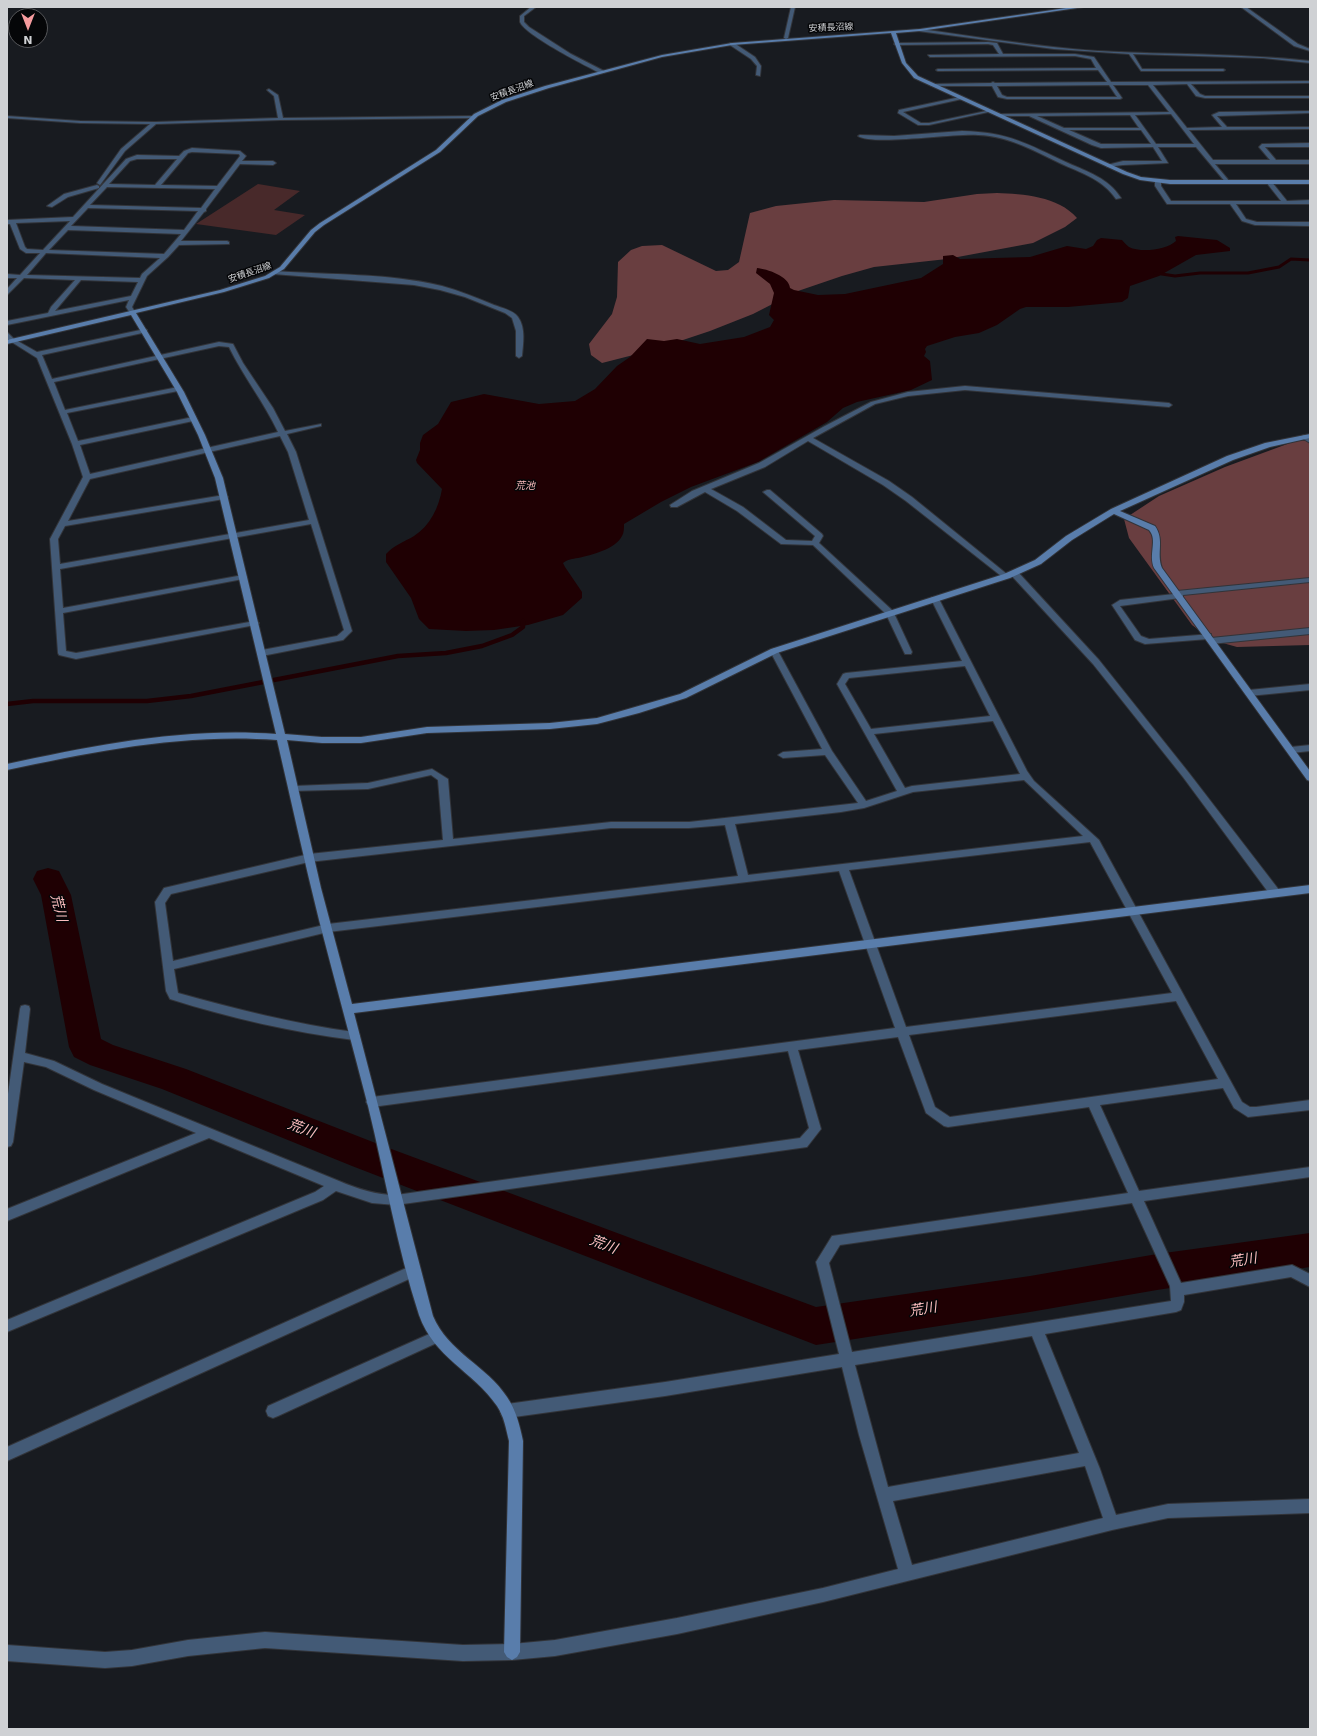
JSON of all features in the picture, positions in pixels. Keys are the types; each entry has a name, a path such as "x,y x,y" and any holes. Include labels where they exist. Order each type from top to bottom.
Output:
{"street":[{"path":"534,7 522,16 522,22 526,28 569,55 602,72"},
{"path":"786,38 793,7"},
{"name":"安積長沼線","path":"10,341 241,286 275,273 286,265 305,240 322,224 432,154 473,118 504,101 662,56 732,44 786,38 920,30 1082,7"},
{"path":"1243,7 1296,46 1310,50"},
{"path":"920,30 1054,48 1131,54 1263,56 1310,62"},
{"path":"893,32 896,44 906,67 911,73 960,98 1133,176 1170,182 1310,182"},
{"path":"732,44 752,58 759,66 758,75"},
{"path":"896,44 994,44 1002,56"},
{"path":"925,44 936,66 947,76"},
{"path":"1131,54 1141,70 1223,70"},
{"path":"930,56 1082,56 1092,58 1120,98 1007,98 1000,96 993,83"},
{"path":"936,66 1100,69"},
{"path":"954,79 962,84"},
{"path":"1187,82 1198,95 1205,97 1310,97"},
{"path":"932,84 1310,82"},
{"path":"1149,83 1227,182"},
{"path":"269,90 276,95 281,119"},
{"path":"960,98 900,112 920,124 929,124 991,111"},
{"path":"1225,128 1214,115 1218,113 1310,112"},
{"path":"1109,166 1123,163 1166,162 1153,146 1132,113"},
{"path":"998,115 1173,113"},
{"path":"1030,114 1101,146 1198,145"},
{"path":"7,117 80,122 155,123 281,119 473,118"},
{"path":"956,119 962,122"},
{"path":"101,187 123,150 155,123"},
{"path":"968,125 982,134"},
{"path":"1186,129 1310,128"},
{"path":"1062,129 1142,129"},
{"path":"860,136 884,138 945,133 1003,136 1029,144 1094,176 1114,191 1118,198"},
{"path":"1275,163 1262,147 1264,145 1310,145"},
{"path":"156,186 186,152 192,150 240,153 243,156 186,232 166,256 144,275 129,307 162,356 209,450 221,483 232,537 255,623 309,858 349,1009 354,1036 427,1321 436,1337 449,1352 486,1384 501,1400 507,1411 516,1441 512,1652"},
{"path":"7,292 86,206 101,187 128,160 137,157 180,158"},
{"path":"239,162 273,163"},
{"path":"1212,162 1310,162"},
{"path":"1158,181 1158,186 1169,203 1310,202"},
{"path":"1269,182 1286,202"},
{"path":"50,206 55,201 76,192 101,187 156,186 219,188"},
{"path":"1232,203 1244,220 1257,224 1310,224"},
{"path":"86,206 204,210"},
{"path":"74,219 9,221 23,250 166,256"},
{"path":"66,228 186,232"},
{"path":"176,244 227,243"},
{"path":"176,244 211,248"},
{"path":"275,273 389,279 451,289 483,301 514,316 518,323 519,356"},
{"path":"7,276 141,280"},
{"path":"51,314 54,308 80,278"},
{"path":"7,323 134,297"},
{"path":"7,334 10,341 38,354 145,331"},
{"path":"51,381 219,344 231,345 240,363 270,408 292,452 348,631 340,638 262,653"},
{"path":"38,354 51,381 76,444 87,477"},
{"path":"674,505 695,493 762,465 873,403 908,394 953,388 1147,402 1169,405"},
{"path":"63,412 178,389"},
{"path":"76,444 193,419"},
{"path":"255,623 73,656 62,653 54,539 60,524 87,477 319,425"},
{"path":"808,438 909,499 1005,577"},
{"path":"7,767 82,751 163,739 240,735 356,740 427,730 550,726 597,721 636,711 683,696 774,650 1005,577 1038,562 1069,538 1114,511 1230,458 1268,445 1308,438"},
{"path":"706,489 740,509 784,542 815,543 890,613 908,652"},
{"path":"767,492 819,536 815,543"},
{"path":"60,524 224,497"},
{"path":"1114,511 1156,531 1158,536 1154,559 1158,568 1310,778"},
{"path":"56,567 232,537 314,521"},
{"path":"1014,573 1096,662 1186,775 1275,893"},
{"path":"60,611 243,577"},
{"path":"1310,580 1120,602 1116,605 1138,638 1148,642 1210,639 1310,631"},
{"path":"935,599 1026,777 1092,838 1134,912 1238,1105 1248,1112 1310,1105"},
{"path":"774,650 828,752 864,805"},
{"path":"902,791 841,686 846,676 968,664"},
{"path":"1249,694 1310,687"},
{"path":"868,732 995,718"},
{"path":"1291,750 1310,748"},
{"path":"783,755 828,752"},
{"path":"294,789 368,786 432,772 443,780 448,843"},
{"path":"354,1036 308,1030 223,1010 174,996 171,991 167,966 160,902 168,891 309,858 611,825 674,826 728,822 864,805 902,791 1026,777"},
{"path":"728,822 744,879"},
{"path":"167,966 328,928 1092,838"},
{"path":"843,868 930,1110 948,1122 1226,1083"},
{"path":"349,1009 1310,889"},
{"path":"372,1102 792,1047 901,1031 1178,996"},
{"path":"7,1142 25,1009"},
{"path":"19,1058 29,1058 41,1061 97,1086 335,1185 383,1201 803,1143 815,1129 792,1047"},
{"path":"507,1411 665,1389 1176,1306 1178,1302 1177,1290 1137,1197 1093,1102"},
{"path":"7,1214 209,1133"},
{"path":"907,1574 846,1359 822,1262 836,1240 1310,1172"},
{"path":"7,1326 319,1196 335,1185"},
{"path":"1177,1290 1310,1269"},
{"path":"7,1454 413,1271"},
{"path":"1292,1271 1310,1281"},
{"path":"1036,1328 1112,1522"},
{"path":"273,1411 436,1337"},
{"path":"884,1495 1088,1458"},
{"path":"7,1653 112,1659 132,1658 188,1648 265,1640 463,1653 512,1652 555,1648 677,1626 823,1595 1112,1522 1168,1510 1310,1506"}],"shaded area":[{"path":"258,184 300,191 274,210 305,215 276,235 196,224"},
{"path":"977,194 1018,194 1050,201 1060,205 1077,218 1065,227 1033,243 947,259 874,267 798,291 753,314 710,331 653,350 602,363 591,355 589,344 612,314 617,297 618,262 631,250 642,246 662,245 716,271 728,270 739,262 750,213 776,206 834,200 924,202"},
{"path":"1298,440 1310,441 1310,645 1237,647 1212,640 1192,625 1129,538 1124,519 1159,496 1225,467"}],"water":[{"name":"荒池","path":"1178,236 1217,240 1230,248 1230,251 1196,255 1159,276 1130,286 1128,298 1122,302 1068,307 1026,307 1020,309 997,325 979,333 955,337 927,346 924,356 930,361 932,380 911,390 857,402 843,408 827,422 758,462 691,487 661,502 624,524 624,532 619,541 609,548 590,555 568,560 563,563 582,592 582,598 563,615 528,625 494,630 466,631 429,629 419,619 411,598 386,562 386,554 389,551 420,532 425,527 433,516 439,503 442,489 417,463 416,460 423,435 438,424 451,402 484,394 539,404 575,401 595,389 617,366 630,357 647,339 664,341 677,339 700,344 744,337 770,327 774,320 769,315 774,293 770,284 756,273 757,268 777,274 786,280 790,288 794,290 818,295 845,294 921,278 943,264 943,256 953,255 960,259 1030,257 1067,246 1086,249 1093,246 1097,240 1101,238 1122,240 1129,247 1134,249 1153,250 1172,244 1176,241 1175,237"}],"waterway":[{"path":"1155,273 1175,276 1200,273 1248,273 1279,267 1291,259 1310,260"},
{"path":"7,704 33,701 147,701 191,696 398,656 446,653 482,646 512,635 523,627 523,621"},
{"name":"荒川","path":"48,879 56,895 86,1047 102,1055 174,1079 365,1155 816,1326 1030,1294 1157,1272 1310,1250"}]}
